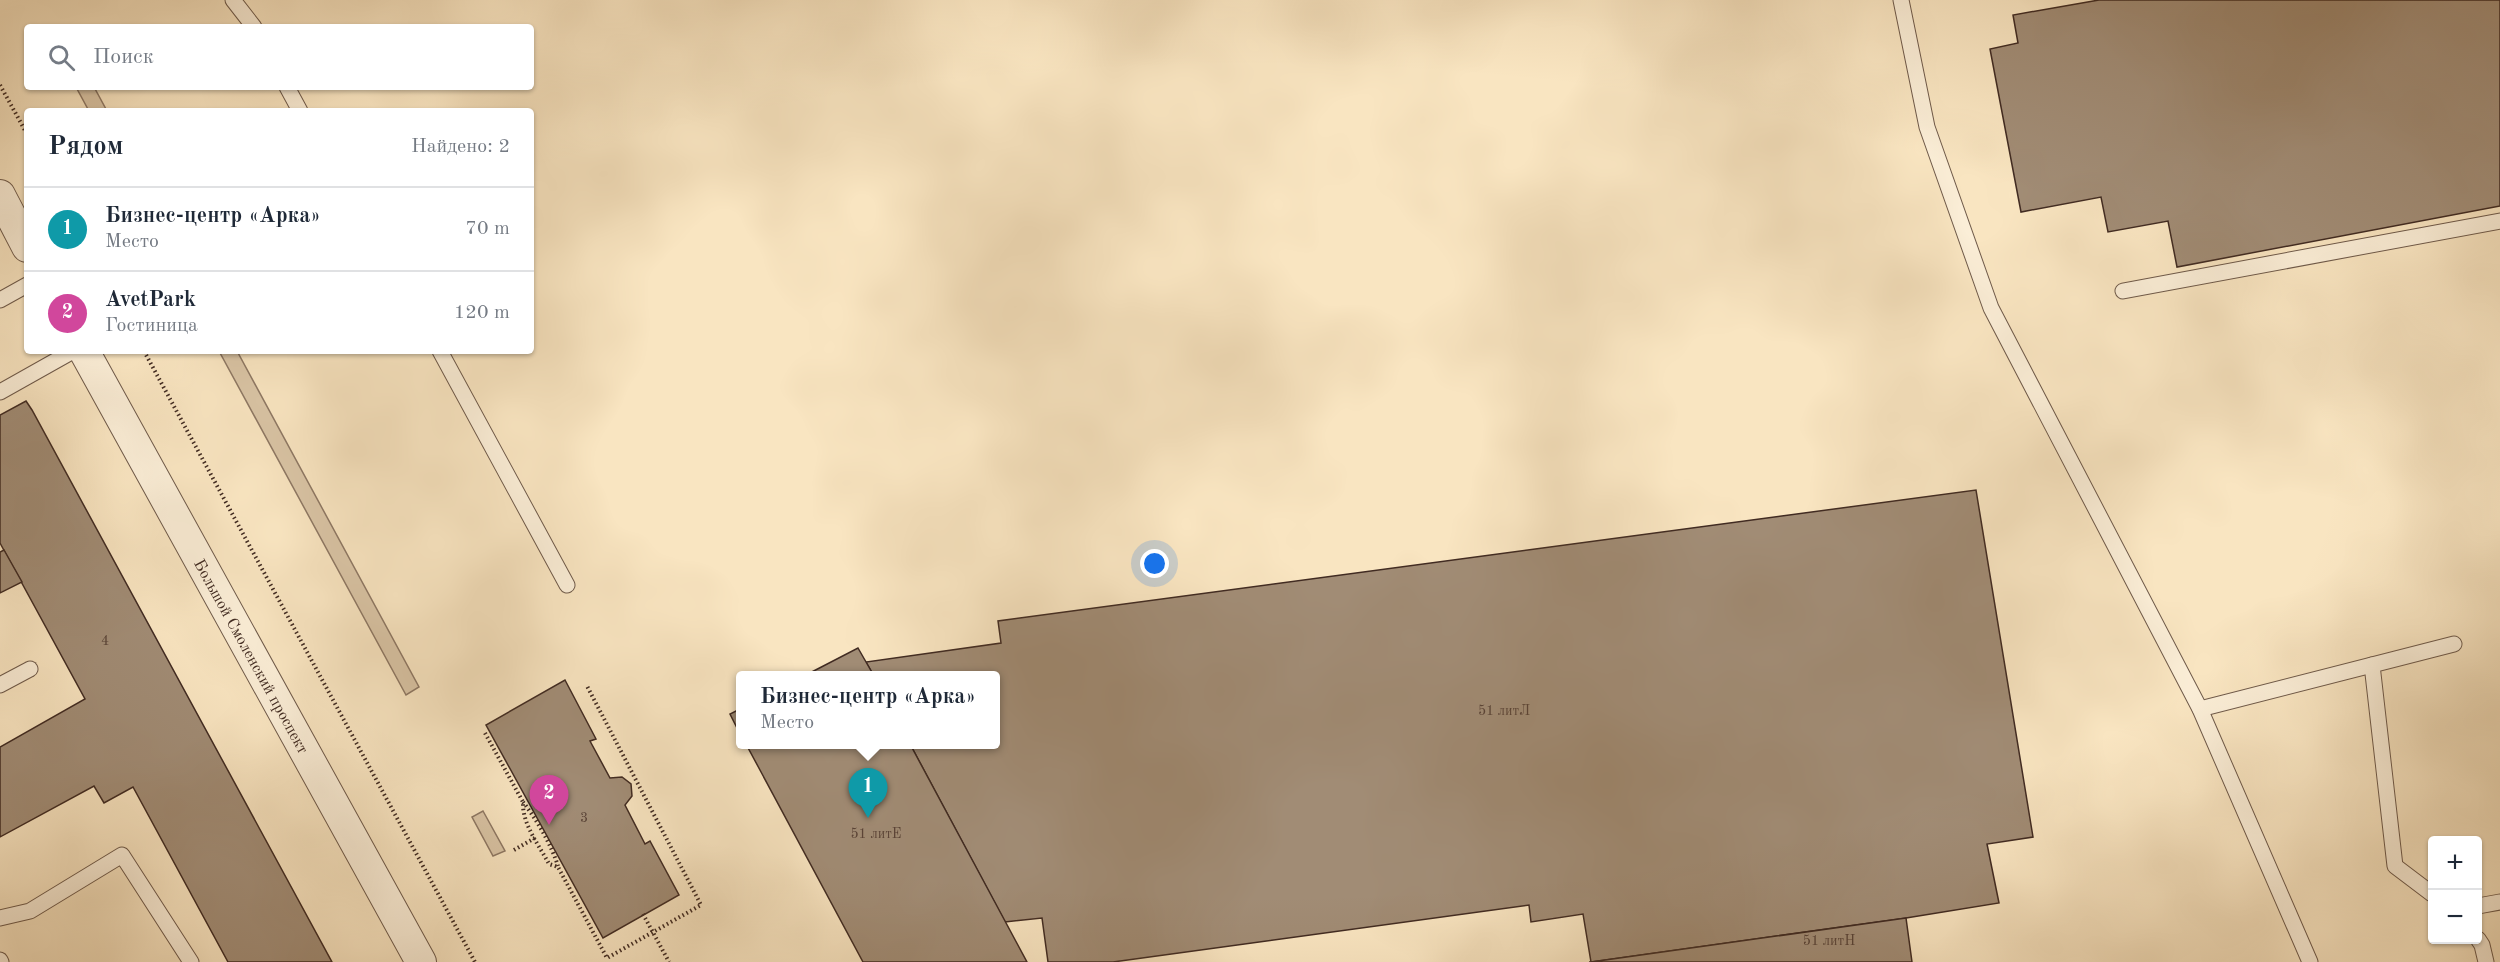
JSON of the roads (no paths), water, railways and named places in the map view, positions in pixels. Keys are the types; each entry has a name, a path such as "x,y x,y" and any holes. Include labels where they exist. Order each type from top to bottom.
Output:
{"street":[{"path":"0,195 24,241"},
{"name":"Большой Смоленский проспект","path":"86,354 421,962"}],"lane":[{"path":"233,0 252,24"},
{"path":"1901,0 1927,128 1991,308 2200,709 2310,962"},
{"path":"288,90 298,108"},
{"path":"2123,291 2500,221"},
{"path":"0,300 24,287"},
{"path":"0,392 69,354"},
{"path":"442,354 567,585"},
{"path":"2200,709 2454,644"},
{"path":"2372,665 2395,866 2428,890"},
{"path":"0,685 30,669"},
{"path":"0,918 30,911 122,855 191,962"},
{"path":"2482,905 2500,902"},
{"path":"2481,944 2486,962"}],"place":[{"name":"Бизнес-центр «Арка»","path":"868,818"},
{"name":"AvetPark","path":"549,825"}]}
